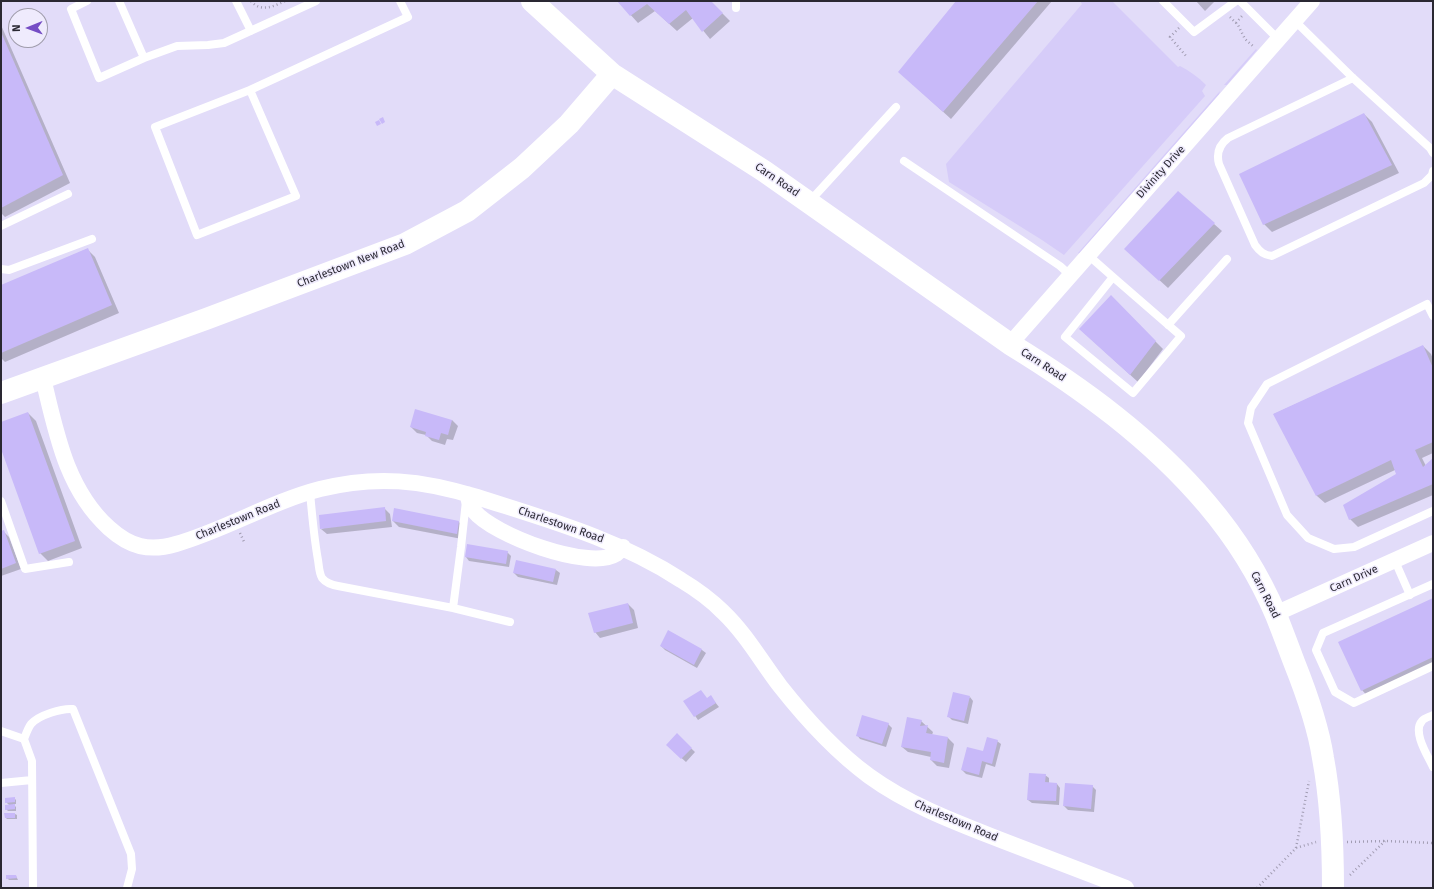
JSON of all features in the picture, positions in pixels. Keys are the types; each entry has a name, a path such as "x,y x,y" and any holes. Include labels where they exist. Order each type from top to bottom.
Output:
{"main road":[{"name":"Carn Road","path":"532,1 612,74 764,171 1010,344 1051,369 1141,437 1206,504 1232,537 1257,577 1276,614 1303,685 1323,756 1330,805 1333,842 1340,883"},
{"name":"Charlestown New Road","path":"43,378 206,319 405,244 467,211 522,168 563,130 612,74"},
{"path":"1,393 43,378"}],"street":[{"name":"Divinity Drive","path":"1010,344 1312,1"},
{"name":"Charlestown Road","path":"43,378 63,455 74,483 92,511 124,540 134,545 153,548 178,544 310,492 353,482 385,480 414,482 467,494 592,534 623,547 658,565 709,599 738,628 779,684 822,733 846,757 887,788 910,802 944,818 1126,888"},
{"path":"467,494 474,513 485,521 530,544 555,552 592,558 616,554 623,547"},
{"name":"Carn Drive","path":"1276,614 1433,543"}],"lane":[{"path":"87,1 71,9 99,78 144,58 177,46 208,45 224,42 316,1"},
{"path":"119,1 144,58"},
{"path":"236,1 251,31"},
{"path":"250,90 296,196 197,235 155,127 250,90 408,17 400,1"},
{"path":"1163,1 1194,32 1236,1"},
{"path":"1240,1 1278,40"},
{"path":"1295,21 1353,78 1430,148 1433,153"},
{"path":"1353,78 1228,138 1222,142 1219,147 1217,159 1259,251 1272,256 1424,183 1432,175 1433,171"},
{"path":"809,203 896,107"},
{"path":"904,162 1060,266 1071,276"},
{"path":"1,226 68,194"},
{"path":"1,269 9,270 92,239"},
{"path":"1088,255 1168,325 1180,336 1133,393 1065,336 1113,277"},
{"path":"1168,325 1227,259"},
{"path":"1433,316 1428,304 1267,384 1250,408 1248,423 1287,514 1308,538 1334,549 1354,547 1433,512"},
{"path":"310,492 316,549 320,570 322,577 331,585 453,608 510,622"},
{"path":"453,608 467,494"},
{"path":"1,501 25,569 69,562"},
{"path":"1395,561 1410,594"},
{"path":"1433,584 1323,632 1316,650 1335,692 1354,703 1433,666"},
{"path":"33,888 32,761 24,739 31,724 40,717 65,708 73,709 131,854 132,869 127,888"},
{"path":"1433,715 1423,720 1419,725 1418,731 1419,737 1433,767"},
{"path":"1,731 24,739"},
{"path":"1,783 32,780"}],"path":[{"path":"251,1 254,5 262,8 271,8 285,1"},
{"path":"1223,11 1238,25 1245,39 1254,47"},
{"path":"1184,23 1170,38 1186,56"},
{"path":"1296,848 1308,784 1323,756"},
{"path":"1340,883 1385,841"}],"shaded area":[{"path":"1080,1 1112,1 1178,67 1180,66 1191,72 1206,85 1202,91 1205,96 1064,255 949,182 946,164 1082,4"},
{"path":"1256,49 1257,50 1227,85 1224,85"},
{"path":"1220,91 1219,95 1080,254 1078,253"}],"building":[{"path":"617,1 711,1 723,13 702,32 686,10 669,24 647,4 630,16"},
{"path":"956,1 1038,1 943,112 898,72"},
{"path":"1,32 63,175 1,208"},
{"path":"1364,113 1392,165 1263,225 1239,174"},
{"path":"383,117 385,122 382,124 379,119"},
{"path":"379,120 381,124 377,126 375,122"},
{"path":"1178,191 1215,223 1159,281 1124,249"},
{"path":"88,248 112,305 1,353 1,285"},
{"path":"1111,295 1156,341 1130,375 1079,329"},
{"path":"1423,345 1433,368 1433,442 1415,450 1423,467 1433,458 1433,484 1349,520 1343,505 1396,474 1391,460 1316,496 1273,414"},
{"path":"415,409 452,420 448,435 441,433 439,440 425,436 426,432 410,427"},
{"path":"28,412 75,541 39,554 1,449 1,422"},
{"path":"385,507 386,521 320,529 319,515"},
{"path":"394,508 459,521 457,534 392,521"},
{"path":"4,530 16,563 1,569 1,531"},
{"path":"467,544 508,551 506,564 465,557"},
{"path":"516,560 556,569 553,582 513,573"},
{"path":"1433,598 1433,657 1361,691 1338,642"},
{"path":"628,603 633,623 594,633 588,613"},
{"path":"668,630 702,649 694,665 660,646"},
{"path":"701,690 707,698 711,695 716,703 694,717 683,701"},
{"path":"953,692 970,696 964,721 947,717"},
{"path":"862,715 889,723 882,744 856,736"},
{"path":"907,717 922,720 920,726 928,725 926,733 948,737 944,763 930,760 931,752 901,747"},
{"path":"677,733 692,748 681,759 666,745"},
{"path":"987,737 998,740 992,764 982,761 979,775 961,770 967,747 983,751"},
{"path":"1029,773 1046,774 1045,782 1057,783 1056,801 1027,800"},
{"path":"1065,783 1093,785 1091,809 1063,806"},
{"path":"15,797 15,802 5,803 5,798"},
{"path":"15,804 15,809 5,810 5,805"},
{"path":"4,813 15,813 15,818 5,818"},
{"path":"6,875 16,875 17,878 6,879"}]}
